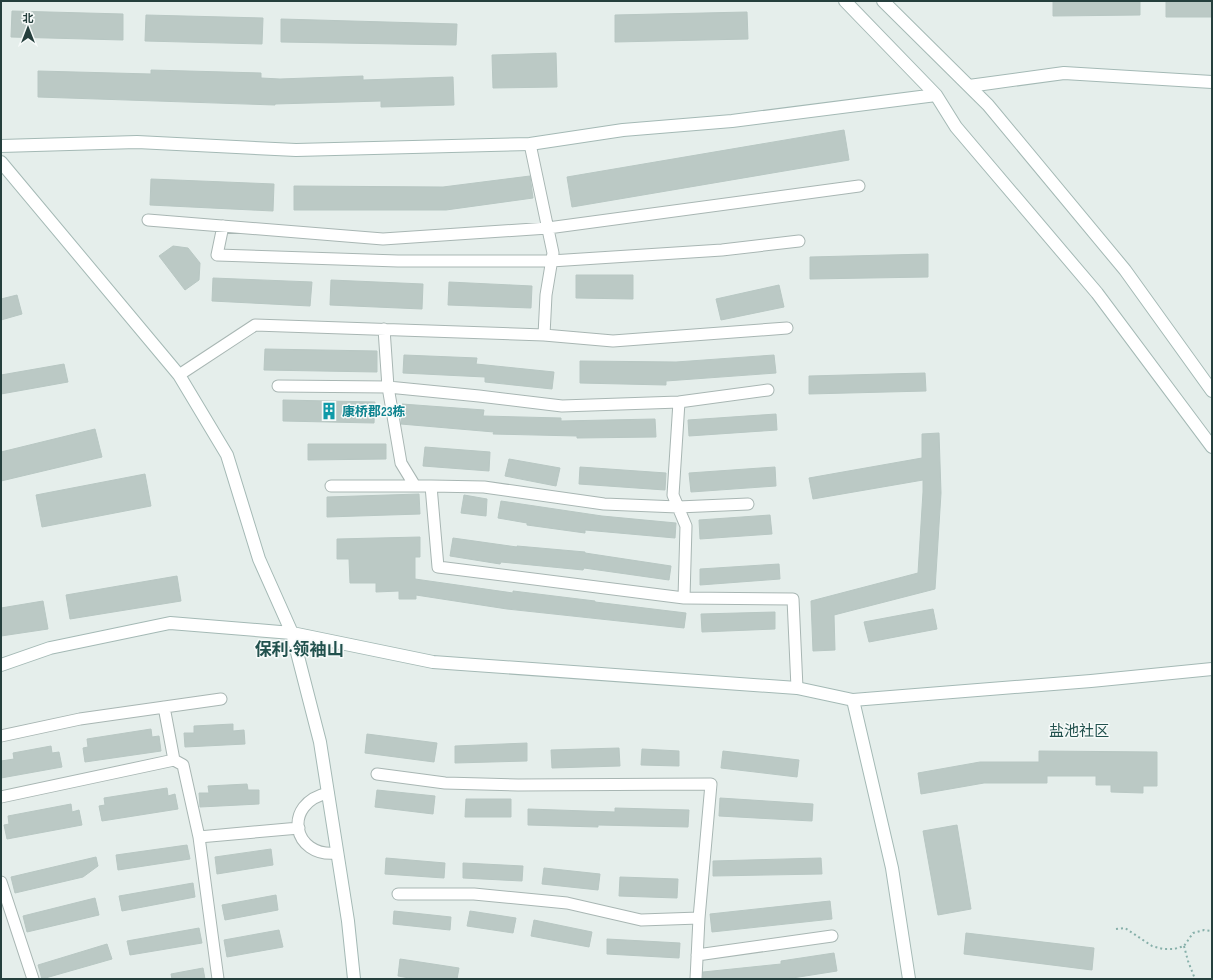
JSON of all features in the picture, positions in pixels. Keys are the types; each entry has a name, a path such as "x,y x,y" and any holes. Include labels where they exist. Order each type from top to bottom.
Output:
{"street":[{"path":"845,1 936,95 956,127 1097,293 1212,447"},
{"path":"883,1 988,105 1124,270 1212,391"},
{"path":"969,86 1064,73 1212,82"},
{"path":"1,146 137,142 296,150 530,144 624,130 732,121 936,95"},
{"path":"530,144 553,253 546,295 544,335"},
{"path":"1,162 180,375 227,455 259,559 292,633 320,742 348,920 354,979"},
{"path":"148,220 383,239 548,228 859,186"},
{"path":"223,226 217,255 398,260 551,261 722,250 799,241"},
{"path":"180,375 255,325 544,335 613,341 788,328"},
{"path":"384,329 388,387 401,462 415,486"},
{"path":"278,386 388,387 562,406 679,402 768,390"},
{"path":"679,402 673,495 686,526 684,598"},
{"path":"331,486 484,487 604,504 678,507 748,504"},
{"path":"431,486 438,567 684,598 793,598 797,688"},
{"path":"1,665 50,648 170,623 292,633 433,662 797,688 853,700 1091,681 1212,669"},
{"path":"1,736 80,718 221,699"},
{"path":"853,700 892,868 909,979"},
{"path":"164,707 174,760"},
{"path":"1,797 174,760 183,765 199,837 218,979"},
{"path":"376,774 445,783 518,785 711,784 699,918 696,979"},
{"path":"328,792 318,795 305,804 299,818 299,828 302,838 308,846 317,852 327,854 337,853"},
{"path":"199,837 299,828"},
{"path":"1,882 33,979"},
{"path":"398,894 474,894 567,903 641,920 699,918"},
{"path":"697,956 832,936"}],"path":[{"path":"1116,928 1125,928 1152,946 1163,949 1174,949 1184,946 1193,933 1204,930 1212,930"},
{"path":"1184,946 1195,979"}],"building":[{"path":"1053,1 1140,1 1140,15 1053,16"},
{"path":"1166,1 1212,1 1212,17 1166,17"},
{"path":"12,11 123,14 123,40 11,37"},
{"path":"747,12 748,39 615,42 615,15"},
{"path":"146,15 263,18 262,44 145,41"},
{"path":"281,19 457,24 456,45 281,42"},
{"path":"556,53 557,87 493,88 492,55"},
{"path":"151,70 261,73 261,78 280,79 363,76 363,80 453,77 454,105 381,107 381,101 275,105 38,97 38,71 151,74"},
{"path":"844,130 849,160 572,207 567,177"},
{"path":"530,176 533,198 446,210 294,210 294,186 443,187"},
{"path":"151,179 274,184 273,211 150,205"},
{"path":"173,246 188,248 200,263 199,280 185,290 159,256"},
{"path":"928,254 928,277 810,279 810,257"},
{"path":"576,275 633,275 633,299 576,298"},
{"path":"213,278 312,282 310,306 212,301"},
{"path":"331,280 423,284 422,309 330,305"},
{"path":"449,282 532,286 531,308 448,305"},
{"path":"779,285 784,307 721,320 716,299"},
{"path":"17,295 22,314 1,320 1,299"},
{"path":"265,349 377,351 377,372 264,370"},
{"path":"404,355 477,358 476,364 554,372 552,389 485,382 485,377 403,373"},
{"path":"774,355 776,373 666,381 666,385 580,383 580,361 676,362"},
{"path":"64,364 68,382 1,394 1,375"},
{"path":"925,373 926,391 809,394 809,376"},
{"name":"康桥郡23栋","path":"283,400 375,402 374,423 283,421"},
{"path":"402,404 484,410 483,416 561,418 561,421 655,419 656,437 577,438 577,436 493,434 494,432 401,424"},
{"path":"776,414 777,430 689,436 688,420"},
{"path":"95,429 102,457 1,481 1,452"},
{"path":"939,433 941,493 935,589 834,615 835,650 813,651 811,601 918,573 923,480 813,499 809,478 922,458 922,434"},
{"path":"308,444 386,444 386,459 308,460"},
{"path":"425,447 490,452 489,471 423,466"},
{"path":"509,459 560,468 556,486 505,476"},
{"path":"580,467 666,473 665,490 579,484"},
{"path":"775,467 776,486 691,492 689,473"},
{"path":"145,474 151,506 42,527 36,495"},
{"path":"419,494 420,514 327,517 327,497"},
{"path":"464,495 487,499 486,516 461,513"},
{"path":"501,501 602,516 676,523 675,538 585,530 585,533 527,525 527,523 498,518"},
{"path":"770,515 772,534 700,539 699,520"},
{"path":"420,537 420,557 415,557 415,579 513,593 513,591 686,613 684,628 507,609 416,595 416,599 399,599 399,591 376,592 376,583 350,583 349,559 337,559 337,539"},
{"path":"453,538 517,547 585,552 671,566 669,580 584,568 583,570 501,562 500,564 450,556"},
{"path":"779,564 780,579 700,585 700,569"},
{"path":"177,576 181,601 70,619 66,595"},
{"path":"43,601 48,629 1,636 1,608"},
{"path":"933,609 937,629 869,642 864,622"},
{"path":"775,612 775,629 702,632 701,614"},
{"path":"233,724 233,731 244,730 245,744 185,747 184,733 194,733 194,726"},
{"path":"151,729 152,737 159,736 161,751 85,762 83,748 88,747 87,739"},
{"path":"367,734 437,743 434,762 365,753"},
{"path":"527,743 527,761 455,763 455,746"},
{"path":"51,746 52,753 59,752 62,767 1,778 1,761 14,759 13,753"},
{"path":"619,748 620,766 552,768 551,750"},
{"path":"642,749 679,751 679,766 641,765"},
{"path":"723,751 799,760 797,777 721,768"},
{"path":"1039,751 1157,752 1157,786 1143,786 1143,793 1111,792 1111,785 1096,785 1096,776 1047,776 1047,783 984,783 921,794 918,773 980,762 1039,762"},
{"path":"247,784 248,790 259,790 259,804 200,807 199,793 209,793 208,786"},
{"path":"167,788 168,796 175,794 178,809 102,821 99,806 105,805 104,798"},
{"path":"377,790 435,796 433,814 375,807"},
{"path":"720,798 813,804 812,821 719,816"},
{"path":"466,799 511,799 511,817 465,817"},
{"path":"71,804 72,812 79,810 82,825 7,839 4,825 9,824 8,816"},
{"path":"615,808 689,810 688,827 528,825 528,809 615,812"},
{"path":"957,825 971,909 938,915 923,831"},
{"path":"187,845 190,859 118,870 116,855"},
{"path":"271,849 273,865 217,874 215,857"},
{"path":"96,857 98,866 83,877 15,893 11,877"},
{"path":"386,858 445,863 444,878 385,874"},
{"path":"821,858 822,874 713,876 713,861"},
{"path":"463,863 523,866 522,881 463,878"},
{"path":"544,868 600,874 598,890 542,884"},
{"path":"620,877 678,879 677,898 619,896"},
{"path":"193,883 195,897 122,911 119,896"},
{"path":"276,895 278,910 225,920 222,905"},
{"path":"95,898 99,915 27,932 23,916"},
{"path":"830,901 832,919 712,932 710,914"},
{"path":"394,911 451,917 450,930 393,924"},
{"path":"470,911 516,918 513,933 467,926"},
{"path":"534,920 592,932 589,947 531,936"},
{"path":"199,928 202,943 130,955 127,941"},
{"path":"279,930 283,947 227,957 224,940"},
{"path":"966,933 1094,948 1092,970 964,954"},
{"path":"607,939 680,943 679,958 607,954"},
{"path":"107,944 112,959 42,979 38,965"},
{"path":"834,953 837,971 786,979 703,979 703,972 781,964 781,961"},
{"path":"400,959 459,968 457,979 415,979 398,976"},
{"path":"203,968 205,979 172,979 171,974"}],"place":[{"name":"康桥郡23栋","path":"329,411"}],"district":[{"name":"保利·领袖山","path":"299,649"},
{"name":"盐池社区","path":"1079,731"}]}
